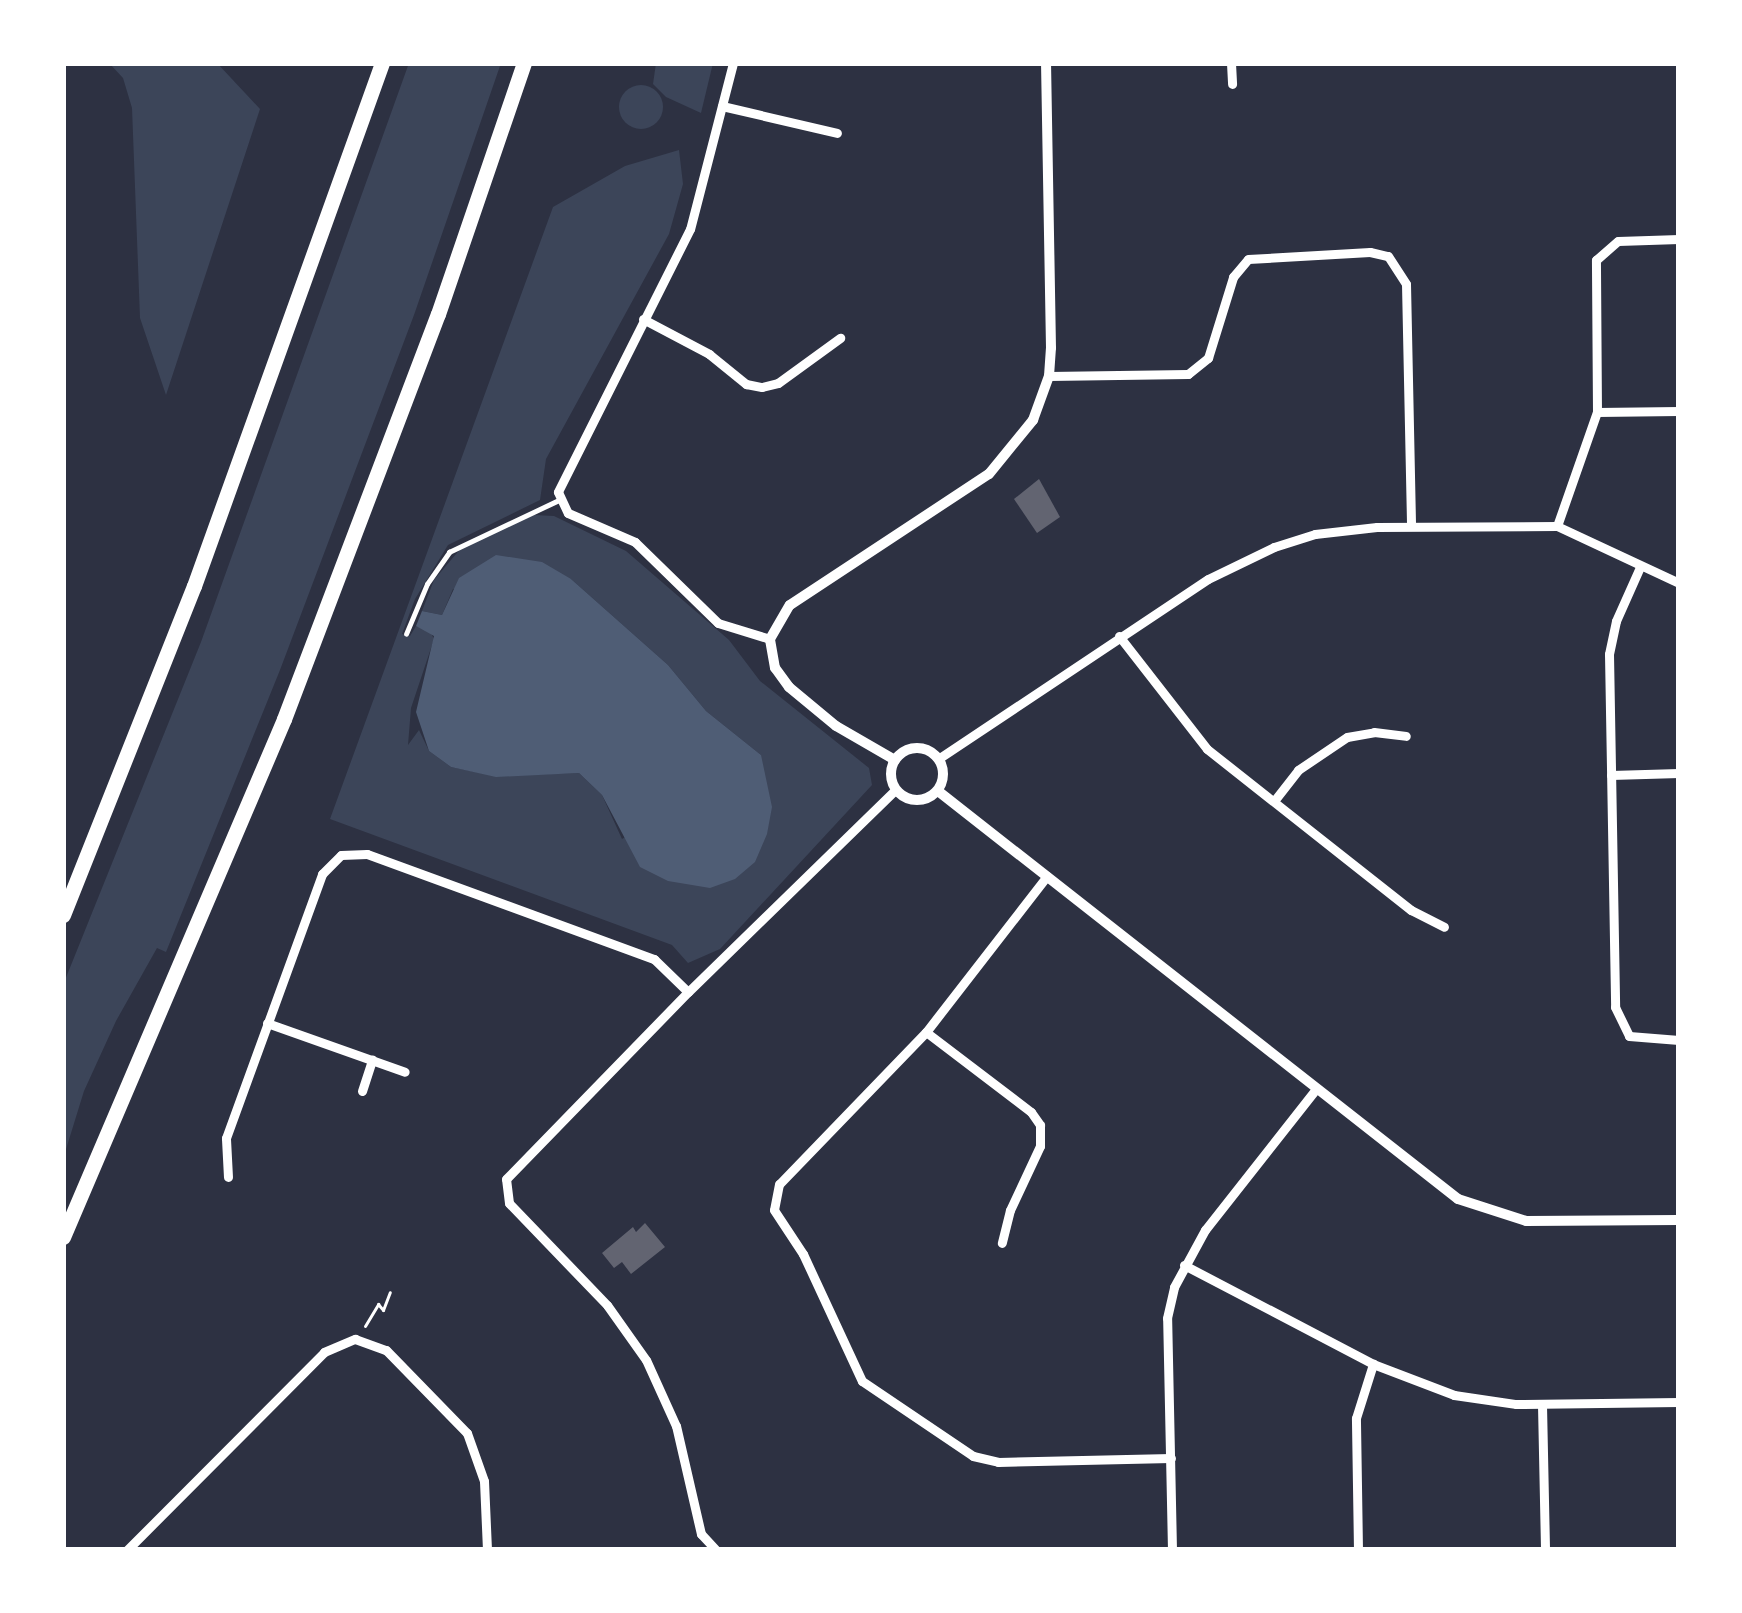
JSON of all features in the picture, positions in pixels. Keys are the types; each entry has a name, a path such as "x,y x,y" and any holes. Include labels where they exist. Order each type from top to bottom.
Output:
{"highway":[{"path":"63,915 194,586 382,63"},
{"path":"63,1237 284,719 438,314 524,63"}],"street":[{"path":"733,63 691,229 560,478 559,500 575,518 635,542 718,623 770,639"},
{"path":"895,760 836,726 789,687 775,668 770,639 790,605 998,467 1033,421 1049,376 1046,63"},
{"path":"1231,63 1232,83"},
{"path":"722,106 837,134"},
{"path":"1558,526 1597,412 1596,260 1618,241 1679,239"},
{"path":"1049,376 1189,374 1208,358 1233,277 1247,260 1348,253 1388,256 1399,266 1406,284 1411,526"},
{"path":"643,319 709,354 746,383 762,388 778,383 840,338"},
{"path":"1597,412 1679,411"},
{"path":"938,759 1220,572 1274,547 1330,531 1558,526 1679,584"},
{"path":"1640,567 1610,644 1616,1015 1623,1031 1638,1040 1679,1040"},
{"path":"1119,636 1207,749 1411,910 1444,927"},
{"path":"1274,801 1298,770 1347,737 1374,732 1406,736"},
{"path":"916,748 938,759 943,775 938,791 916,801 896,790 890,775 895,760 916,748"},
{"path":"1611,775 1679,773"},
{"path":"716,1550 701,1534 676,1426 646,1360 607,1305 506,1193 512,1169 896,790"},
{"path":"938,791 1445,1191 1487,1212 1542,1222 1679,1220"},
{"path":"228,1177 226,1138 326,867 353,853 654,959 688,992"},
{"path":"1047,876 926,1032 779,1184 774,1196 776,1217 803,1254 859,1376 983,1460 1171,1458"},
{"path":"267,1022 405,1072"},
{"path":"926,1032 1031,1112 1040,1125 1040,1146 1010,1210 1002,1243"},
{"path":"362,1091 372,1060"},
{"path":"1172,1550 1167,1318 1184,1264 1316,1090"},
{"path":"1184,1264 1373,1364 1462,1397 1543,1405 1679,1402"},
{"path":"127,1550 324,1352 340,1342 363,1340 386,1350 467,1433 482,1468 487,1550"},
{"path":"1358,1550 1356,1418 1373,1364"},
{"path":"1543,1405 1546,1550"}],"lane":[{"path":"406,634 427,584 449,552 466,539 559,500"}],"path":[{"path":"363,1340 370,1311 377,1304 382,1310 390,1292"}],"shaded area":[{"path":"109,63 217,63 260,109 166,395 140,318 132,108 123,78"},
{"path":"409,63 501,63 414,315 280,670 166,952 157,948 116,1021 84,1091 63,1159 63,985 201,642"},
{"path":"656,63 713,63 701,113 666,97 653,84"},
{"path":"641,85 657,91 663,107 657,123 641,129 625,123 619,107 625,91"},
{"path":"679,150 683,184 669,234 546,459 540,500 448,545 415,599 402,634 410,636 416,626 430,631 434,639 411,708 408,745 419,730 429,751 451,767 496,776 579,773 602,795 622,839 761,755 706,711 668,665 571,579 453,589 442,615 422,611 434,580 462,547 534,515 554,516 626,551 729,640 760,681 869,768 872,785 720,949 688,963 672,945 330,819 553,207 625,166"},
{"path":"496,555 542,562 571,579 668,665 706,711 761,755 772,807 767,834 755,862 735,879 710,888 668,881 640,867 602,795 579,773 496,777 451,767 429,751 416,712 434,636 416,626 422,611 442,615 459,578"}],"building":[{"path":"1039,479 1060,517 1037,533 1014,499"},
{"path":"645,1223 665,1247 631,1274 622,1262 614,1268 602,1253"}]}
